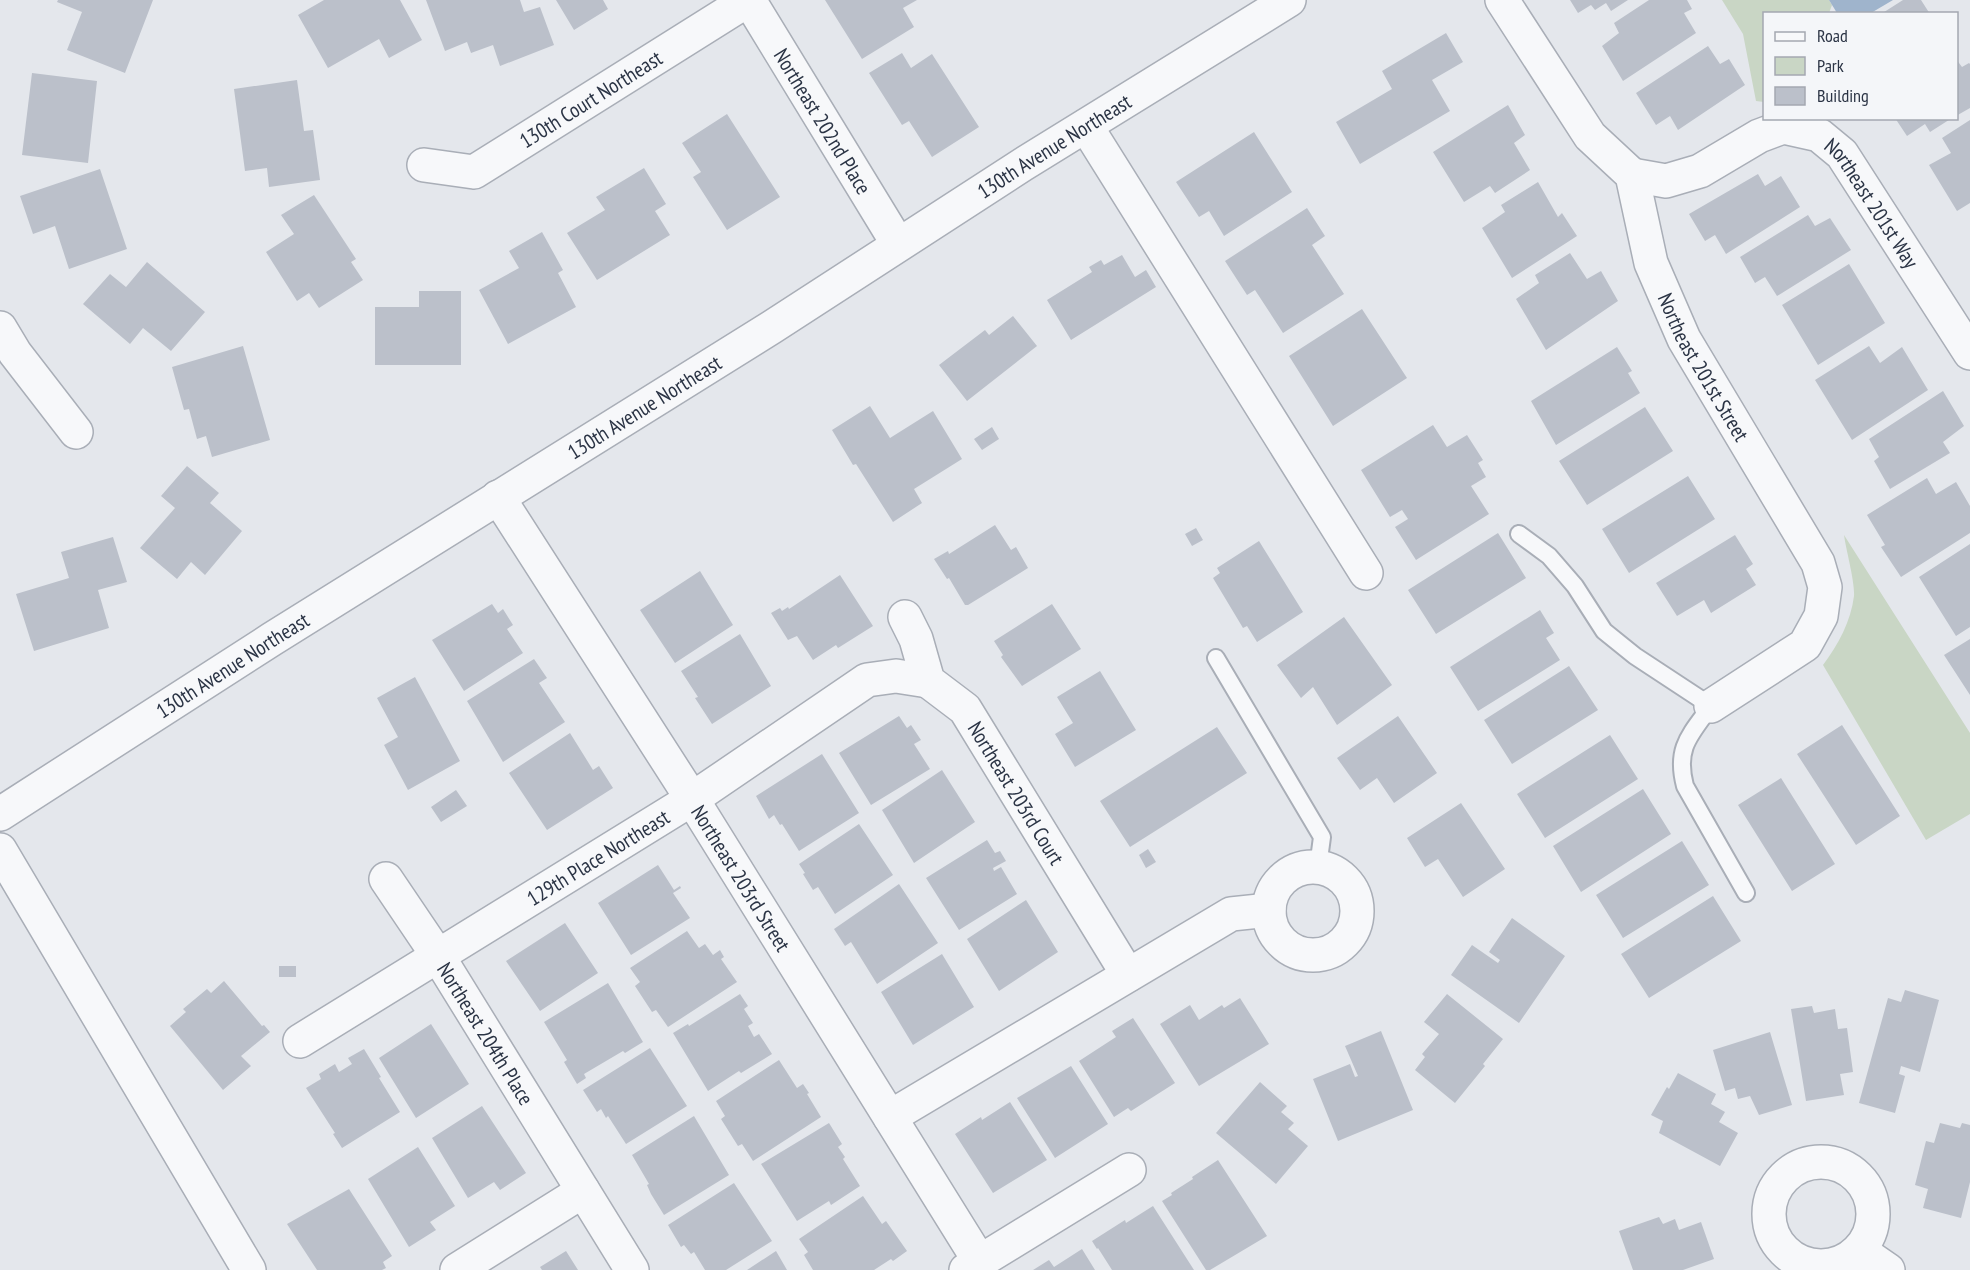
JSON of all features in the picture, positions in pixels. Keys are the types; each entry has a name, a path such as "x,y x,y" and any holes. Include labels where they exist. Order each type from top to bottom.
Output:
{"street":[{"name":"130th Court Northeast","path":"424,165 474,172 748,0"},
{"name":"Northeast 202nd Place","path":"748,0 898,244"},
{"name":"130th Avenue Northeast","path":"0,813 272,639 772,327 898,244 1288,0"},
{"path":"1502,0 1590,136 1632,175"},
{"path":"1086,126 1366,573"},
{"name":"Northeast 201st Way","path":"1632,175 1666,182 1701,171 1759,136 1783,127 1819,135 1842,154 1970,353"},
{"name":"Northeast 201st Street","path":"1632,175 1651,263 1684,339 1818,563 1825,587 1821,616 1804,645 1710,706"},
{"path":"0,327 15,353 76,432"},
{"name":"Northeast 203rd Street","path":"498,497 692,800 890,1117 973,1266"},
{"path":"905,617 916,639 928,681"},
{"name":"129th Place Northeast","path":"300,1041 692,800 867,680 896,676 928,681"},
{"name":"Northeast 203rd Court","path":"928,681 965,709 1128,975"},
{"path":"0,850 249,1270"},
{"path":"1303,867 1318,867 1332,870 1344,879 1353,891 1357,904 1357,919 1352,933 1343,945 1331,952 1316,956 1301,954 1288,948 1277,938 1271,925 1269,910 1271,896 1284,878 1303,867"},
{"name":"Northeast 204th Place","path":"386,879 438,956 632,1270"},
{"path":"890,1117 1231,914 1269,910"},
{"path":"973,1266 1129,1170"},
{"path":"457,1270 583,1191"},
{"path":"1859,1250 1888,1270"}],"lane":[{"path":"1519,534 1549,556 1575,586 1604,631 1635,656 1710,706 1688,738 1681,756 1682,772 1685,786 1746,893"},
{"path":"1216,658 1322,837 1318,867"}],"green space":[{"path":"1722,0 1829,0 1832,5 1829,12 1763,12 1763,102 1756,101 1743,34"},
{"path":"1844,535 1970,733 1970,814 1926,840 1823,665 1843,632 1854,596"}],"water":[{"path":"1829,0 1893,0 1873,12 1836,12"}],"building":[{"path":"58,0 153,0 125,73 67,50 82,12 57,2"},
{"path":"324,0 400,0 422,40 389,58 379,39 328,68 298,15"},
{"path":"426,0 520,0 524,12 540,7 554,45 500,66 493,45 471,53 467,42 445,51"},
{"path":"556,0 603,0 608,9 574,30"},
{"path":"825,0 917,0 903,8 914,27 862,59"},
{"path":"1570,0 1628,0 1611,11 1606,3 1595,10 1591,5 1578,13"},
{"path":"1649,0 1687,0 1692,9 1684,13 1696,33 1623,81 1602,46 1619,33 1614,23"},
{"path":"1903,0 1921,0 1929,12 1884,12"},
{"path":"1446,33 1463,62 1432,80 1450,111 1360,164 1336,122 1392,89 1382,71"},
{"path":"1708,46 1720,64 1729,59 1745,85 1678,130 1670,116 1656,125 1636,93"},
{"path":"902,53 911,68 932,54 979,127 932,157 909,121 902,125 869,73"},
{"path":"1958,62 1962,67 1970,64 1970,108 1958,115"},
{"path":"32,73 97,81 88,163 22,155"},
{"path":"297,80 304,131 313,130 320,180 269,187 267,168 245,171 234,89"},
{"path":"1508,105 1525,135 1514,143 1530,170 1495,193 1490,186 1464,202 1433,152"},
{"path":"727,114 780,197 727,230 693,177 701,172 682,143"},
{"path":"1896,120 1949,120 1930,132 1925,124 1907,136"},
{"path":"1970,120 1970,203 1957,211 1929,165 1951,153 1942,138"},
{"path":"1254,132 1292,192 1224,236 1209,211 1199,217 1176,182"},
{"path":"644,168 666,204 655,211 670,235 597,280 567,233 605,210 596,197"},
{"path":"100,169 127,249 69,269 55,226 33,234 20,196"},
{"path":"1758,174 1765,186 1781,176 1800,207 1726,254 1715,235 1705,241 1689,214"},
{"path":"1538,182 1558,217 1562,213 1577,236 1512,278 1482,228 1505,212 1501,205"},
{"path":"314,195 356,259 351,262 363,280 319,308 309,293 297,301 266,252 294,234 281,215"},
{"path":"1307,208 1325,236 1312,245 1344,294 1283,333 1255,290 1247,295 1225,261"},
{"path":"1808,215 1815,226 1830,218 1851,250 1777,296 1765,277 1755,283 1740,257"},
{"path":"542,232 563,270 558,273 576,307 508,344 479,290 519,268 509,251"},
{"path":"1570,253 1587,279 1601,271 1618,301 1546,350 1516,299 1539,283 1535,275"},
{"path":"1122,255 1135,277 1146,270 1156,287 1071,340 1047,300 1092,272 1089,267 1101,260 1104,265"},
{"path":"147,262 205,312 171,351 143,328 130,344 83,304 110,274 126,287"},
{"path":"1849,264 1885,323 1818,365 1782,305"},
{"path":"419,291 461,291 461,365 375,365 375,307 419,307"},
{"path":"1362,309 1407,378 1333,426 1289,356"},
{"path":"1013,316 1037,346 967,401 939,365 985,330 989,335"},
{"path":"243,346 270,440 212,457 206,436 197,439 189,409 184,410 172,367"},
{"path":"1869,346 1880,363 1902,347 1928,390 1852,440 1815,380"},
{"path":"1617,347 1632,371 1628,373 1640,393 1556,445 1531,401"},
{"path":"1943,391 1964,426 1943,442 1950,453 1890,489 1874,461 1879,457 1869,439"},
{"path":"870,406 890,438 933,411 962,459 914,489 922,503 893,522 856,464 853,465 832,430"},
{"path":"1645,407 1673,451 1587,505 1559,461"},
{"path":"1433,425 1447,447 1467,435 1483,460 1478,463 1486,477 1471,486 1489,514 1416,560 1395,527 1408,519 1402,510 1390,517 1361,470"},
{"path":"992,427 999,439 982,450 974,439"},
{"path":"187,466 219,493 210,503 242,531 205,575 191,562 177,579 140,548 175,508 161,496"},
{"path":"1688,476 1715,519 1629,573 1602,529"},
{"path":"1927,478 1936,494 1956,482 1970,506 1970,533 1901,577 1881,547 1885,545 1867,515"},
{"path":"995,525 1011,550 1016,547 1028,568 965,605 949,578 947,579 934,559 948,551 949,554"},
{"path":"1196,528 1203,540 1192,546 1185,534"},
{"path":"1498,533 1526,578 1436,634 1408,590"},
{"path":"1735,535 1753,564 1746,569 1756,585 1711,613 1704,600 1677,616 1656,583"},
{"path":"113,537 127,582 98,590 109,628 34,651 16,594 69,578 61,552"},
{"path":"1259,541 1303,612 1257,642 1247,626 1243,628 1213,578 1220,573 1217,568"},
{"path":"1970,544 1970,627 1956,636 1919,577"},
{"path":"700,571 733,625 675,663 640,610"},
{"path":"840,575 873,626 838,648 836,645 813,660 797,636 788,640 771,613 780,608 782,611 788,607 789,609"},
{"path":"492,604 498,613 503,609 513,625 507,629 523,653 464,691 432,640"},
{"path":"1052,604 1081,649 1022,686 1001,657 1003,655 994,641"},
{"path":"1540,610 1554,633 1546,638 1560,660 1478,711 1450,667"},
{"path":"1344,617 1392,685 1337,725 1313,687 1301,698 1277,665"},
{"path":"740,634 771,686 712,724 681,671"},
{"path":"1970,639 1970,695 1944,655"},
{"path":"534,659 547,678 539,683 565,722 503,762 467,701"},
{"path":"1569,666 1598,710 1512,764 1484,720"},
{"path":"1100,671 1136,730 1075,767 1055,734 1073,723 1057,697"},
{"path":"415,677 460,761 408,790 384,745 398,737 377,698"},
{"path":"899,716 907,728 911,725 921,740 914,744 930,769 871,805 839,753"},
{"path":"1398,716 1437,773 1394,803 1377,778 1360,790 1337,758"},
{"path":"1842,725 1900,816 1856,845 1797,754"},
{"path":"1217,727 1247,773 1130,847 1100,801"},
{"path":"570,733 593,770 599,766 613,788 547,830 509,773"},
{"path":"1610,735 1638,779 1545,838 1517,794"},
{"path":"822,754 859,813 799,851 774,815 769,819 756,796"},
{"path":"942,770 975,822 914,863 882,810"},
{"path":"1781,778 1835,864 1792,891 1738,805"},
{"path":"1643,789 1671,834 1581,892 1553,846"},
{"path":"456,790 467,806 441,822 431,807"},
{"path":"1461,803 1505,869 1463,897 1438,859 1425,867 1407,838"},
{"path":"859,824 893,875 835,914 818,887 813,890 799,864"},
{"path":"987,840 995,853 1000,851 1006,861 993,868 994,871 1001,867 1017,894 959,930 926,878"},
{"path":"1682,841 1709,885 1623,938 1596,895"},
{"path":"1148,849 1156,862 1146,868 1139,855"},
{"path":"658,865 674,890 680,886 681,888 673,893 690,918 631,955 598,903"},
{"path":"899,884 938,943 877,984 851,942 845,946 834,929"},
{"path":"1713,896 1741,941 1649,998 1621,954"},
{"path":"1026,900 1058,952 999,991 967,939"},
{"path":"1512,918 1565,956 1519,1023 1451,975 1472,945 1498,963 1500,960 1489,952"},
{"path":"565,923 598,973 540,1011 506,961"},
{"path":"687,931 699,948 705,944 713,955 720,950 724,957 721,959 737,982 668,1027 656,1010 652,1012 635,986 640,982 630,968"},
{"path":"942,954 974,1007 913,1045 881,992"},
{"path":"279,966 296,966 296,977 279,977"},
{"path":"224,981 262,1026 264,1025 270,1032 241,1056 251,1066 223,1090 170,1026 186,1012 183,1009 207,989 211,993"},
{"path":"608,983 643,1042 584,1074 586,1078 577,1084 564,1062 567,1060 544,1022"},
{"path":"1905,990 1939,1000 1920,1072 1901,1066 1899,1074 1905,1076 1895,1113 1859,1103 1888,998 1901,1002"},
{"path":"740,994 748,1006 744,1009 753,1023 748,1026 754,1037 759,1034 772,1054 708,1091 673,1033 688,1024 689,1026"},
{"path":"1447,994 1503,1039 1455,1103 1415,1070 1425,1057 1422,1054 1439,1034 1424,1022"},
{"path":"1240,998 1269,1044 1199,1086 1160,1024 1190,1005 1199,1020 1222,1005 1224,1008"},
{"path":"1812,1006 1814,1013 1835,1009 1838,1029 1847,1028 1853,1072 1840,1074 1844,1095 1806,1101 1791,1009"},
{"path":"1133,1018 1175,1083 1131,1111 1128,1108 1114,1117 1079,1061 1116,1037 1112,1031"},
{"path":"431,1024 469,1084 416,1118 379,1058"},
{"path":"1381,1031 1413,1110 1338,1141 1313,1079 1350,1064 1355,1077 1358,1076 1345,1046"},
{"path":"1770,1032 1792,1105 1759,1115 1750,1096 1738,1099 1735,1088 1725,1091 1713,1050"},
{"path":"650,1048 687,1106 626,1144 608,1116 606,1118 601,1109 597,1112 583,1090"},
{"path":"364,1049 400,1112 342,1148 306,1088 321,1079 319,1074 335,1064 339,1072 352,1064 348,1058"},
{"path":"779,1060 797,1088 803,1084 821,1117 753,1161 742,1144 738,1146 721,1119 725,1116 716,1101"},
{"path":"1071,1066 1108,1124 1055,1158 1017,1098"},
{"path":"1678,1073 1716,1094 1711,1104 1725,1112 1719,1122 1738,1133 1720,1166 1659,1133 1663,1121 1651,1115"},
{"path":"1260,1082 1287,1106 1281,1112 1294,1123 1288,1129 1308,1146 1276,1184 1216,1133"},
{"path":"1010,1102 1047,1160 993,1193 955,1134"},
{"path":"482,1106 526,1173 500,1190 494,1182 468,1198 432,1138"},
{"path":"694,1116 729,1175 664,1215 632,1155"},
{"path":"829,1123 842,1144 838,1147 845,1157 843,1159 860,1186 831,1205 829,1201 797,1221 761,1164"},
{"path":"1940,1123 1960,1128 1962,1123 1970,1125 1970,1182 1961,1218 1923,1208 1928,1189 1915,1185 1926,1141 1934,1143"},
{"path":"418,1147 455,1206 430,1222 436,1230 409,1247 368,1179"},
{"path":"1218,1160 1267,1236 1210,1270 1206,1270 1162,1201"},
{"path":"734,1183 772,1241 726,1270 705,1270 694,1252 691,1254 684,1245 681,1247 668,1225"},
{"path":"349,1189 392,1256 383,1262 386,1268 382,1270 317,1270 287,1224"},
{"path":"863,1196 882,1224 886,1221 907,1251 874,1270 813,1270 804,1255 808,1252 799,1239"},
{"path":"1153,1206 1194,1270 1112,1270 1092,1241"},
{"path":"1659,1217 1663,1224 1675,1219 1679,1230 1701,1222 1714,1259 1683,1270 1633,1270 1619,1231"},
{"path":"1082,1249 1095,1270 1033,1270 1049,1260 1054,1267"},
{"path":"566,1251 578,1270 542,1270 540,1267"},
{"path":"776,1251 787,1270 747,1270"}]}
